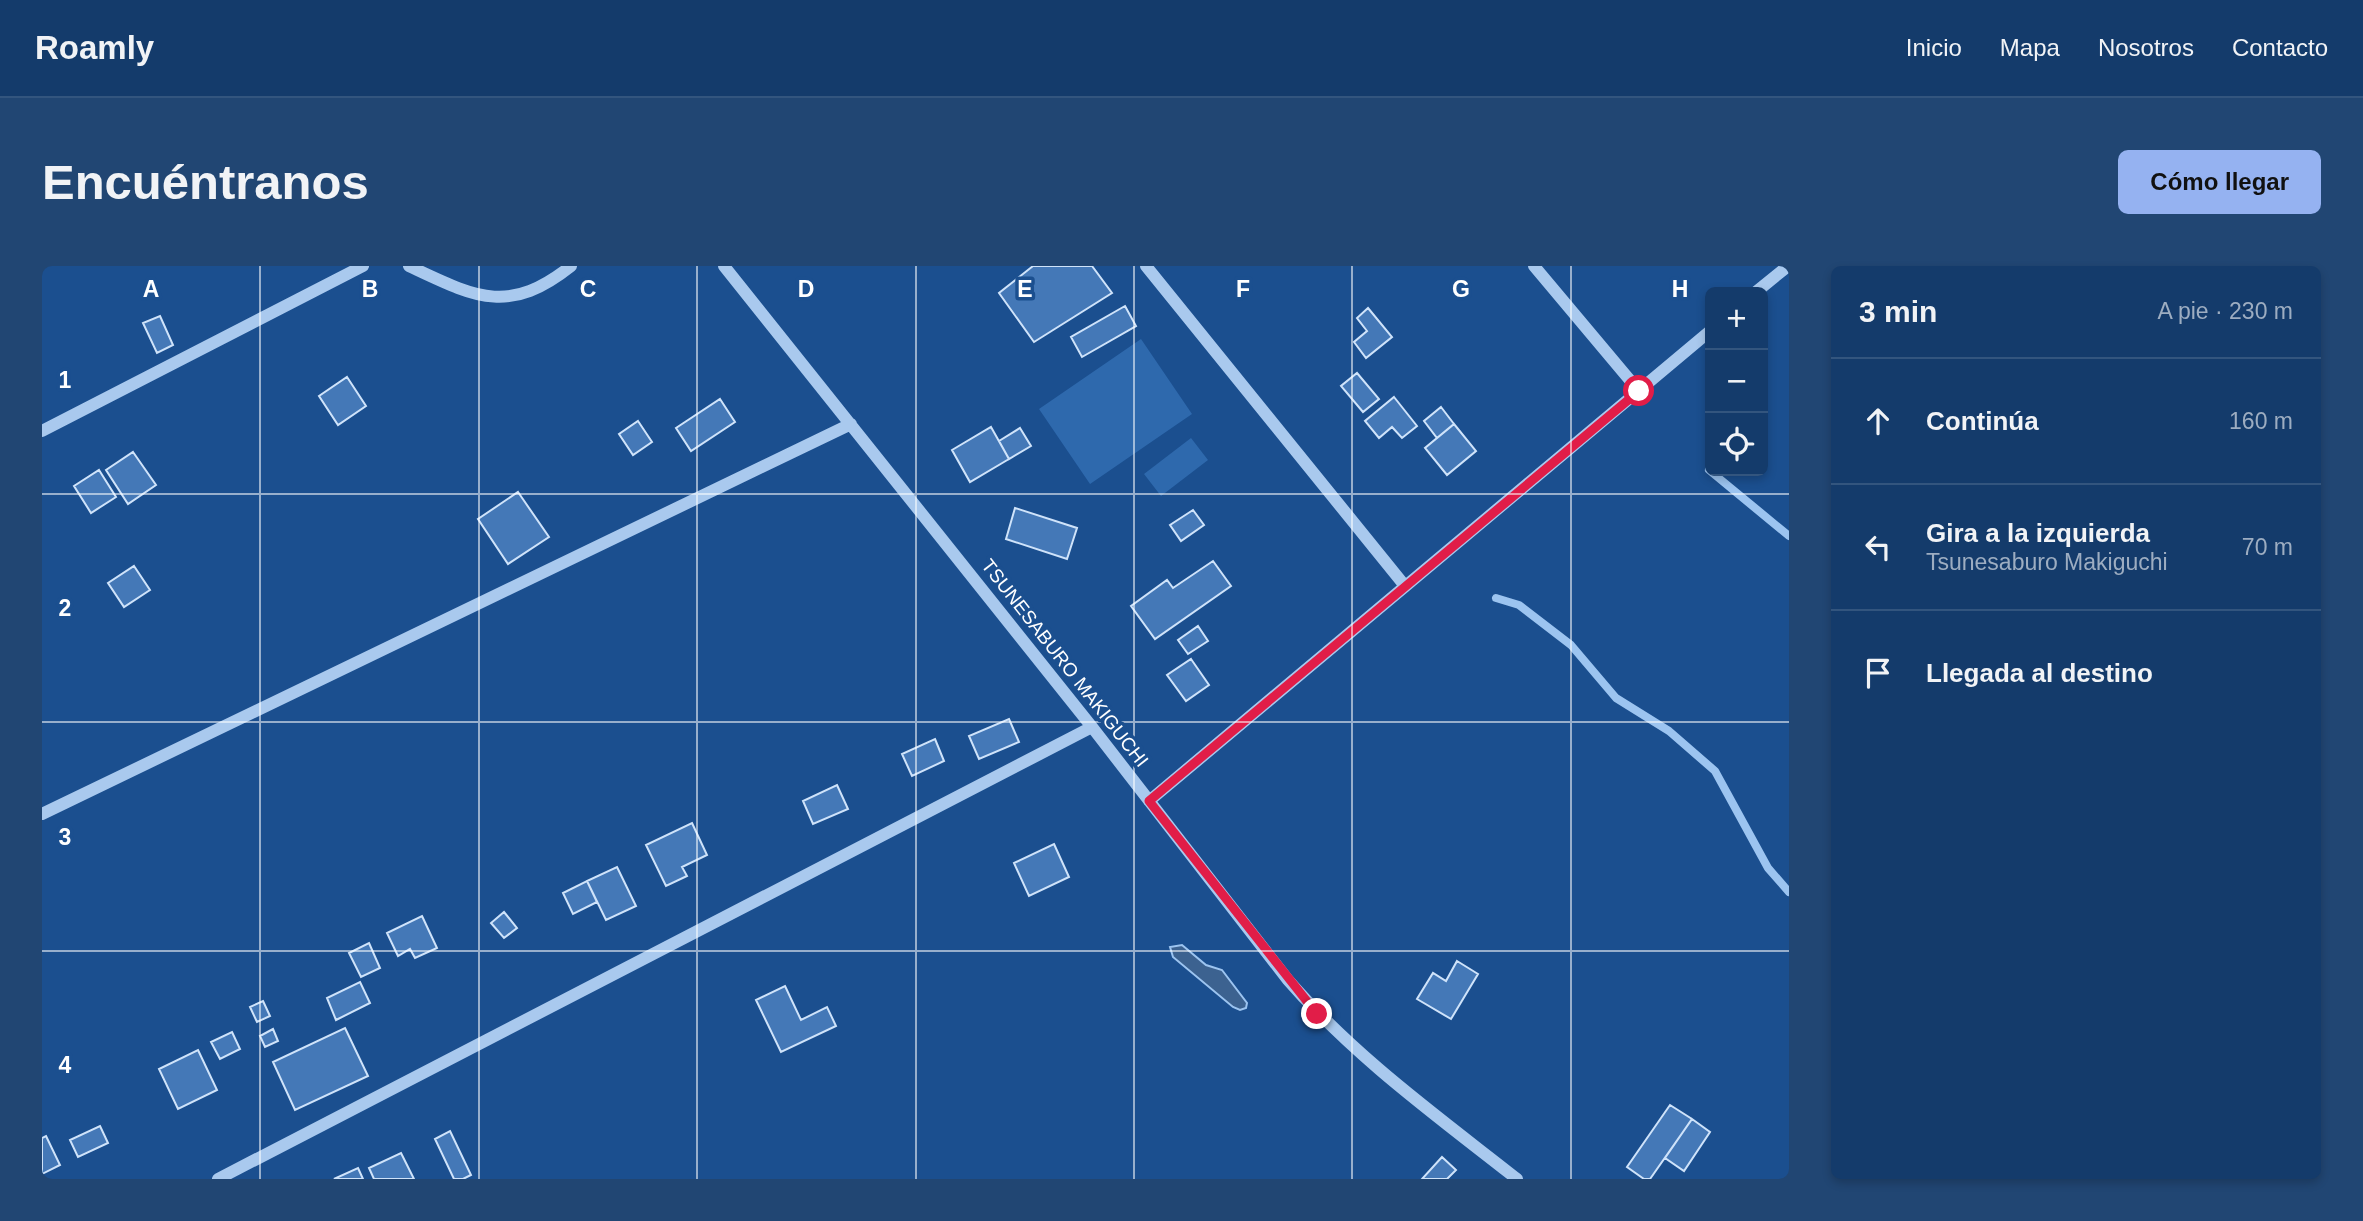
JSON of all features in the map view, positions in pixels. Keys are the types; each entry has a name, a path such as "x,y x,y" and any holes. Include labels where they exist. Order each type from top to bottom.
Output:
{"street":[{"path":"42,431 363,266"},
{"path":"409,266 451,285 500,298 525,295 552,281 571,266"},
{"name":"TSUNESABURO MAKIGUCHI","path":"724,266 1317,1014 1373,1066 1517,1179"},
{"path":"1146,266 1405,586"},
{"path":"1534,266 1639,391"},
{"path":"1762,287 1787,266"},
{"path":"1149,801 1705,335"},
{"path":"42,814 851,424"},
{"path":"218,1179 1092,727"}],"shaded area":[{"path":"1141,339 1192,414 1090,484 1039,409"},
{"path":"1191,438 1208,460 1161,496 1144,474"},
{"path":"1182,945 1206,965 1222,970 1247,1003 1246,1008 1240,1010 1233,1007 1173,957 1170,947"}],"building":[{"path":"1033,266 1092,266 1112,293 1034,342 999,293"},
{"path":"1125,306 1136,326 1082,357 1071,337"},
{"path":"1368,308 1392,337 1366,358 1354,342 1367,331 1357,318"},
{"path":"160,316 173,345 157,353 143,323"},
{"path":"1357,373 1379,399 1363,412 1341,386"},
{"path":"347,377 366,406 338,425 319,396"},
{"path":"1394,397 1417,426 1402,438 1392,427 1379,438 1365,421"},
{"path":"720,399 735,422 691,451 676,428"},
{"path":"1441,407 1454,424 1437,438 1424,421"},
{"path":"638,421 652,442 633,455 619,434"},
{"path":"1454,424 1476,451 1447,475 1425,448"},
{"path":"991,427 1009,459 970,482 952,450"},
{"path":"1020,428 1031,446 1009,459 999,441"},
{"path":"133,452 156,485 128,504 106,470"},
{"path":"99,470 116,497 91,513 74,486"},
{"path":"518,492 549,537 508,564 478,519"},
{"path":"1015,508 1077,528 1067,559 1006,539"},
{"path":"1193,510 1204,525 1181,541 1170,525"},
{"path":"1213,561 1231,586 1155,639 1131,606 1167,580 1173,588"},
{"path":"134,566 150,590 124,607 108,583"},
{"path":"1198,626 1208,641 1188,654 1178,640"},
{"path":"1191,659 1209,685 1186,701 1167,675"},
{"path":"1009,719 1019,742 979,759 969,736"},
{"path":"935,739 944,761 912,776 902,754"},
{"path":"837,785 848,809 813,824 803,801"},
{"path":"692,823 707,855 682,867 687,876 666,886 646,845"},
{"path":"1054,844 1069,877 1029,896 1014,863"},
{"path":"617,867 636,906 606,920 587,881"},
{"path":"587,881 597,902 573,914 563,893"},
{"path":"504,912 517,928 504,938 491,923"},
{"path":"422,916 437,948 415,958 410,949 398,956 387,933"},
{"path":"369,943 380,968 361,977 349,953"},
{"path":"1457,961 1478,974 1451,1019 1417,999 1433,973 1446,981"},
{"path":"360,982 370,1003 336,1020 327,998"},
{"path":"785,986 801,1020 827,1007 836,1026 781,1052 756,1000"},
{"path":"263,1001 270,1016 257,1022 250,1007"},
{"path":"345,1028 368,1076 295,1110 273,1062"},
{"path":"273,1029 278,1041 265,1047 260,1036"},
{"path":"232,1032 240,1049 220,1059 211,1042"},
{"path":"198,1050 217,1090 178,1109 159,1069"},
{"path":"1670,1105 1692,1119 1650,1179 1644,1179 1627,1167"},
{"path":"1692,1119 1710,1132 1684,1171 1665,1158"},
{"path":"100,1126 108,1143 78,1157 70,1140"},
{"path":"450,1131 471,1175 463,1179 454,1179 435,1139"},
{"path":"46,1136 60,1165 42,1174 42,1138"},
{"path":"401,1153 414,1179 374,1179 369,1168"},
{"path":"1442,1157 1456,1170 1447,1179 1422,1179"},
{"path":"358,1168 363,1179 334,1179"}],"waterway":[{"path":"1716,476 1789,536"},
{"path":"1496,598 1519,605 1571,645 1616,698 1669,731 1715,771 1768,868 1789,892"}],"route":[{"path":"1317,1014 1287,980 1149,801 1639,391"}]}
